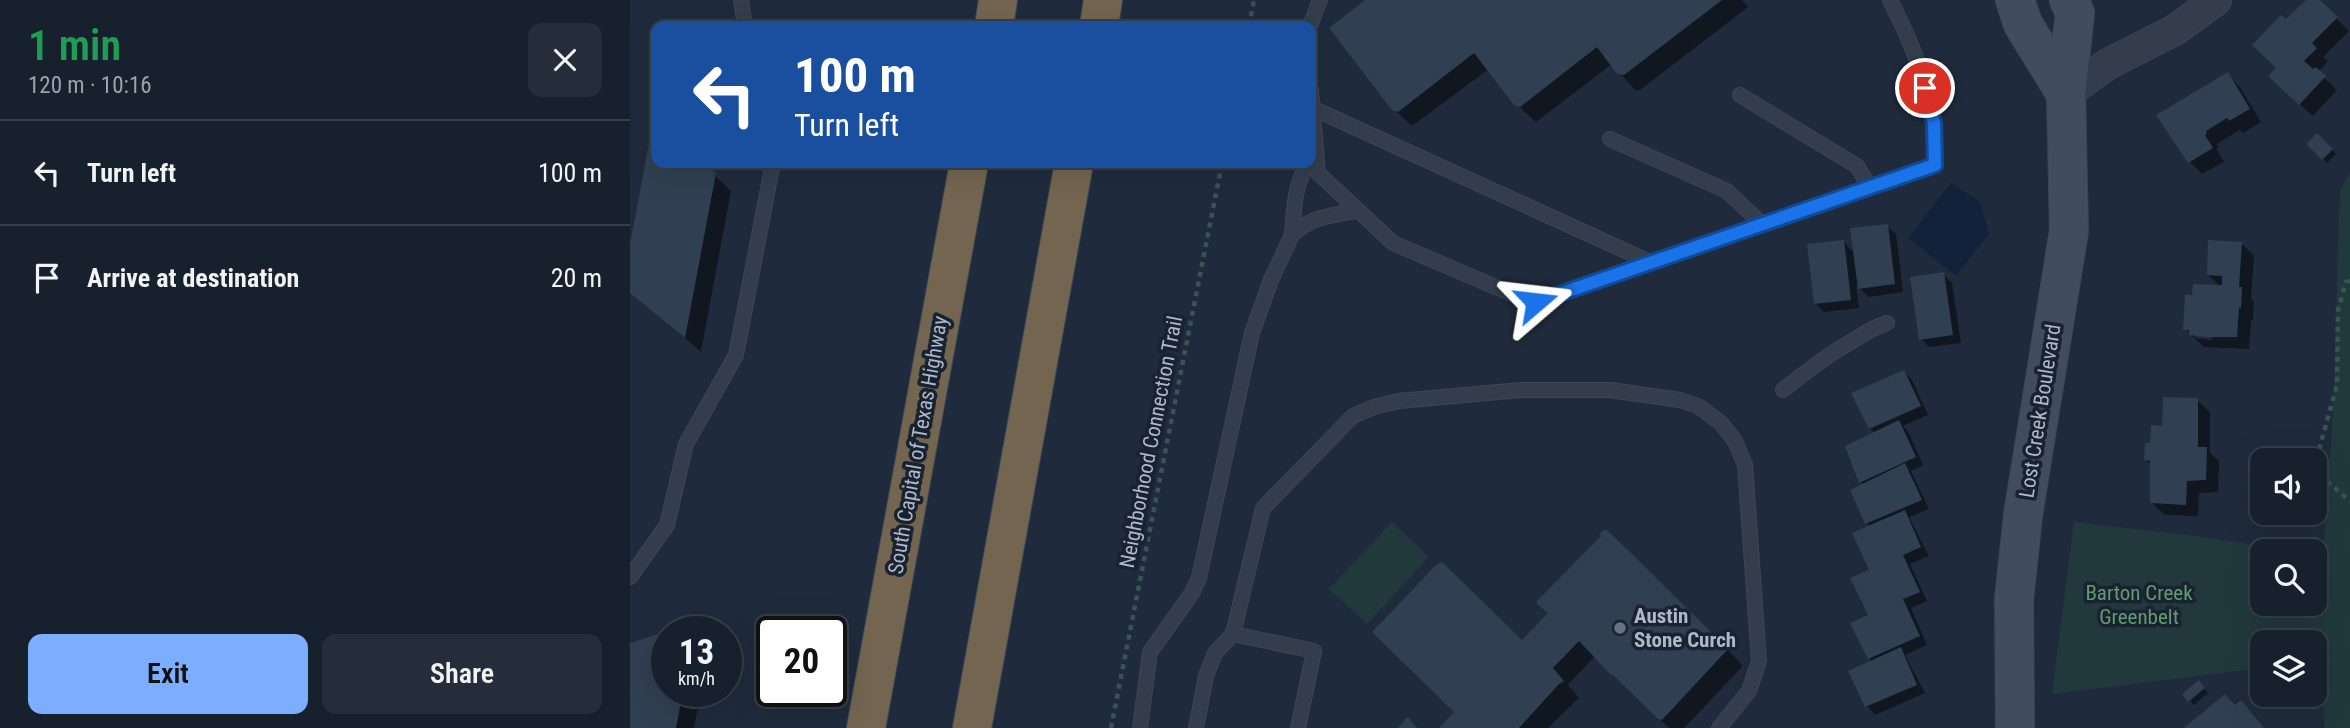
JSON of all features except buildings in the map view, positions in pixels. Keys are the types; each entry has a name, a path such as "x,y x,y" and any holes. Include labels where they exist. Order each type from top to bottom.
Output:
{"highway":[{"path":"995,21 998,0"},
{"path":"1100,21 1103,0"},
{"name":"South Capital of Texas Highway","path":"866,728 968,168"},
{"path":"972,728 1073,168"}],"street":[{"name":"Lost Creek Boulevard","path":"2015,0 2023,24 2066,94"},
{"name":"Lost Creek Boulevard","path":"2015,728 2014,600 2023,515 2070,231 2066,94 2075,13 2069,0"},
{"path":"2066,94 2108,64 2175,30 2216,0"}],"lane":[{"path":"741,0 744,21"},
{"path":"1312,21 1320,0"},
{"path":"1316,168 1318,173 1356,211 1393,243 1519,298 1536,302 1935,165 1934,123 1916,53 1890,0"},
{"path":"1740,94 1857,166 1870,188"},
{"path":"1316,110 1652,263"},
{"path":"1610,138 1727,191 1763,225"},
{"path":"630,577 667,525 686,444 736,355 772,168"},
{"path":"1292,236 1294,202 1299,179 1306,168"},
{"path":"1140,728 1150,652 1192,593 1199,578 1252,333 1271,280 1292,236 1299,228 1316,218 1356,211"},
{"path":"1783,390 1828,354 1842,348 1872,327 1887,323"},
{"path":"1196,728 1206,676 1215,653 1233,634 1263,508 1353,416 1399,401 1521,390 1610,390 1680,400 1698,406 1721,423 1735,441 1745,465 1759,661 1749,691 1719,728"},
{"path":"1233,634 1314,651 1298,728"}],"path":[{"path":"1250,21 1254,0"},
{"name":"Neighborhood Connection Trail","path":"1111,728 1221,168"},
{"path":"2350,282 2346,282 2338,310 2337,386 2317,457 2322,477 2350,501"}],"green space":[{"name":"Barton Creek Greenbelt","path":"2350,172 2350,728 2325,728 2327,630 2250,630 2250,670 2052,694 2074,522 2250,544 2250,616 2327,616 2327,539 2324,539 2333,413 2340,190"},
{"path":"1392,522 1429,557 1367,624 1329,589"}],"water":[{"path":"1951,183 1980,202 1989,234 1956,276 1908,238"}],"place":[{"name":"Austin Stone Curch","path":"1620,628"}],"route":[{"path":"1536,302 1935,165 1934,123 1925,88"}]}
